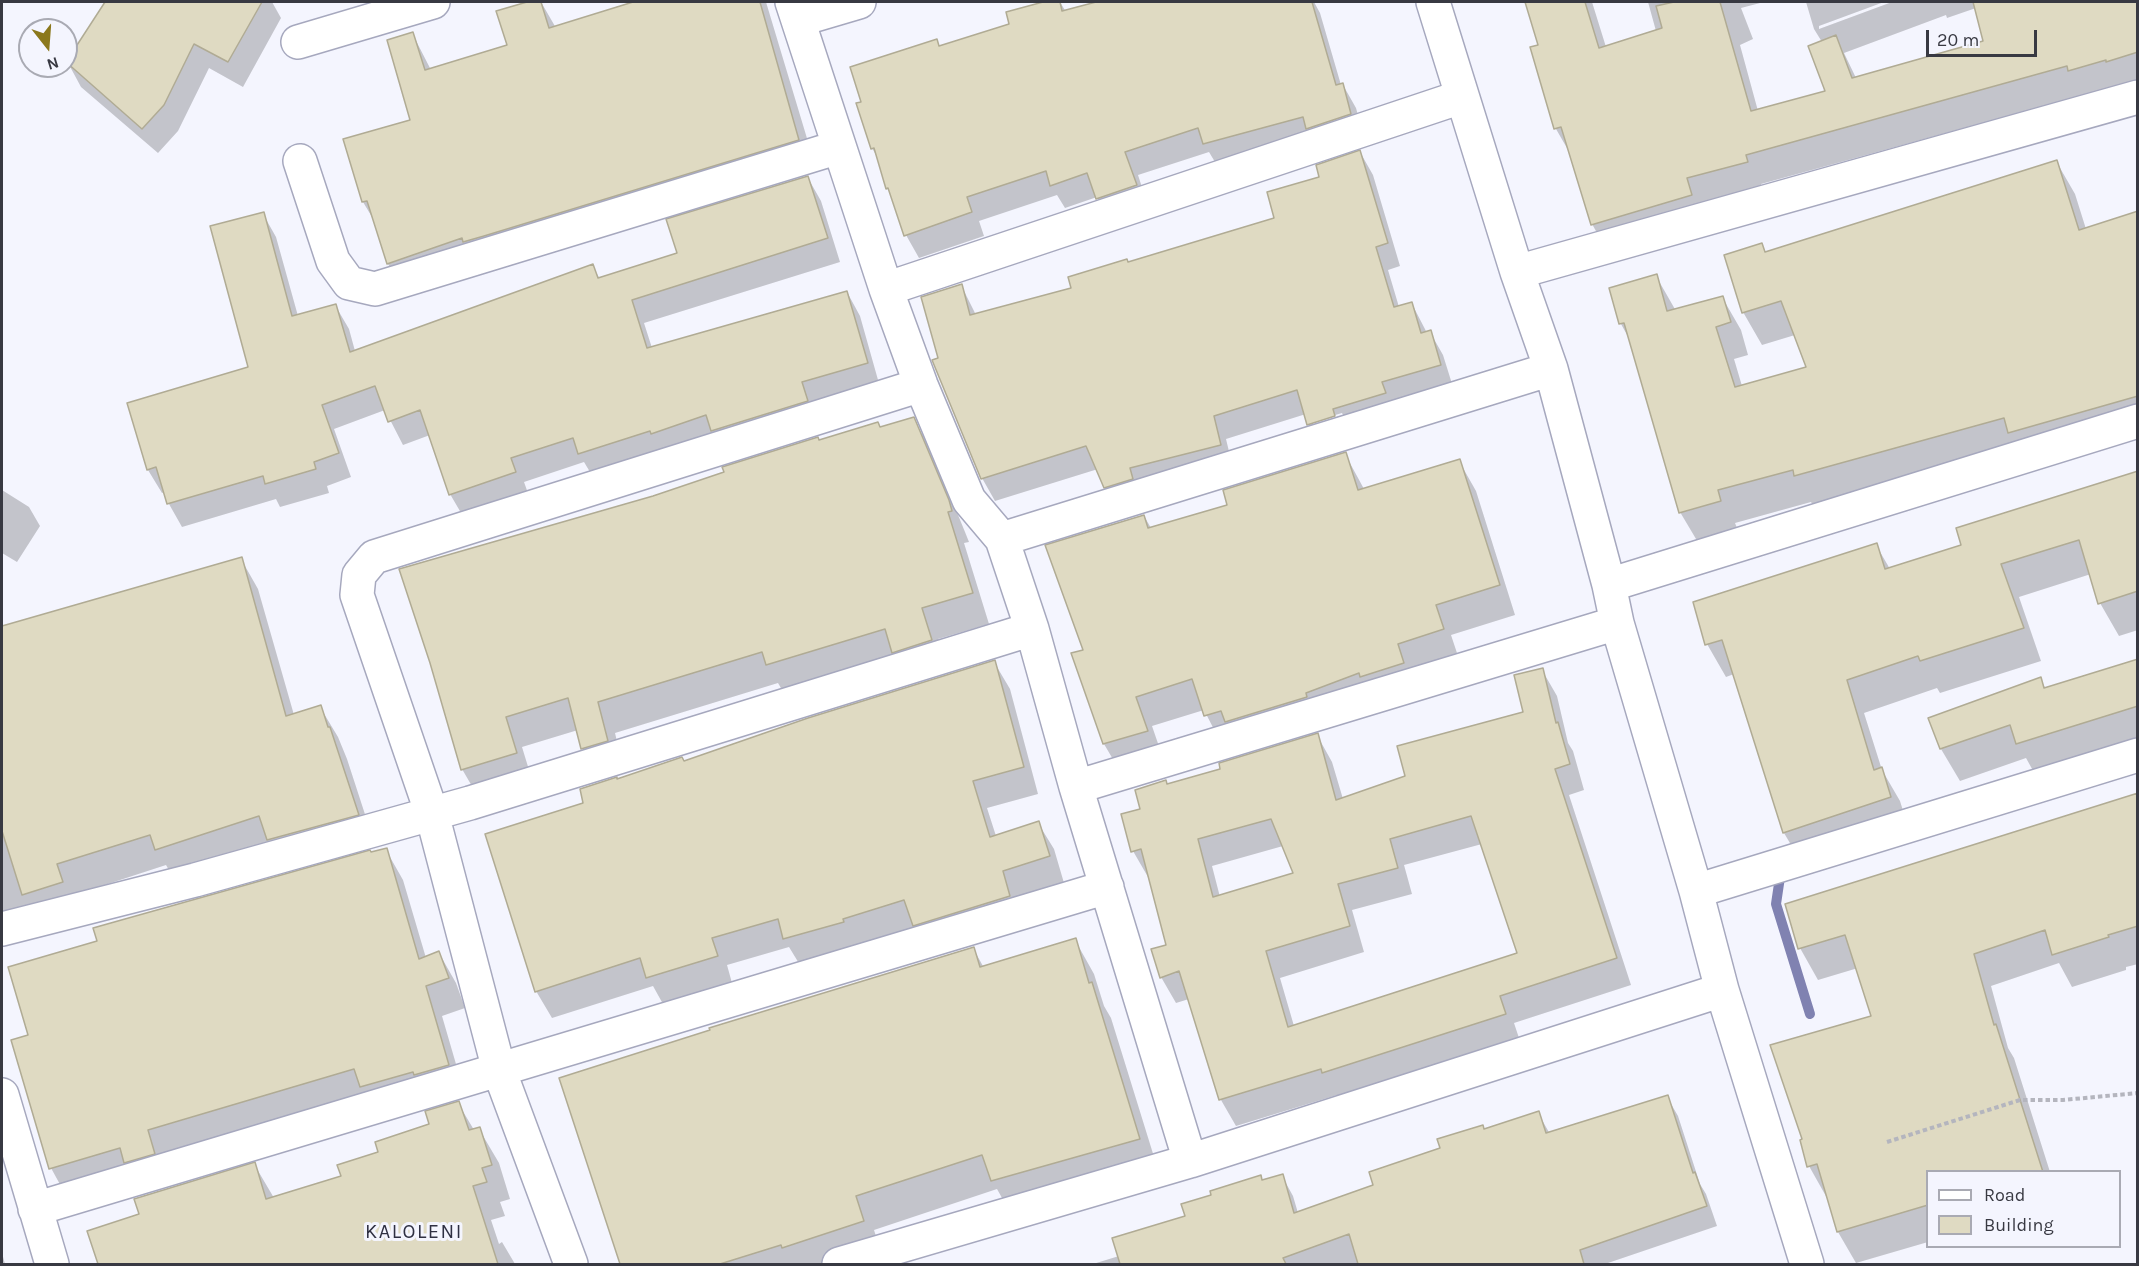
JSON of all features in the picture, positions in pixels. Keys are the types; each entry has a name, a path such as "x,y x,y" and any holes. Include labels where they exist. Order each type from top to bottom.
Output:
{"street":[{"path":"298,42 433,2"},
{"path":"859,2 795,11 886,289 921,385 969,500 1002,539 1032,629 1076,787 1190,1161"},
{"path":"1433,2 1517,272 1551,369 1609,585 1617,623 1696,891 1722,990 1807,1264"},
{"path":"886,289 1461,96"},
{"path":"1517,272 2138,97"},
{"path":"300,161 333,261 349,283 375,289 839,147"},
{"path":"1002,539 1551,369"},
{"path":"571,1264 499,1070 432,814 357,595 359,575 374,556 921,385"},
{"path":"1609,585 2138,421"},
{"path":"1076,787 1617,623"},
{"path":"2,929 195,880 432,814 1032,629"},
{"path":"1696,891 2138,755"},
{"path":"35,1209 1107,887"},
{"path":"838,1264 1190,1161 1722,990"},
{"path":"2,1095 52,1264"}],"path":[{"path":"1887,1142 2020,1100 2063,1100 2138,1093"}],"building":[{"path":"105,2 262,2 228,62 194,44 164,105 142,129 78,73 78,44"},
{"path":"527,2 541,2 549,28 633,2 760,2 799,140 484,236 463,242 462,238 387,264 367,201 362,202 343,139 410,120 387,40 413,32 425,70 507,45 496,11"},
{"path":"1043,2 1060,2 1062,11 1096,2 1312,2 1336,85 1343,83 1351,114 1306,129 1303,117 1203,144 1198,128 1125,152 1137,185 1096,199 1087,173 1050,186 1046,171 967,197 972,212 904,236 856,103 861,102 850,67 937,39 939,46 1009,24 1006,12"},
{"path":"1525,2 1585,2 1599,48 1662,28 1656,6 1674,2 1720,2 1751,111 1825,91 1808,46 1836,35 1852,78 1983,41 1973,2 2138,2 2138,52 2068,71 2067,66 1746,155 1748,162 1687,178 1692,195 1591,225 1561,127 1554,129 1530,47 1538,45"},
{"path":"1360,150 1388,243 1376,247 1394,307 1412,302 1421,333 1431,330 1441,365 1382,382 1386,393 1333,409 1335,416 1307,425 1297,390 1214,416 1221,445 1130,468 1133,479 1104,488 1086,446 981,479 932,360 938,358 921,297 962,284 970,315 1071,288 1068,277 1127,259 1128,262 1274,218 1267,192 1319,177 1316,165"},
{"path":"2057,160 2079,230 2138,211 2138,396 2008,433 2004,418 1794,476 1793,470 1718,490 1721,501 1679,513 1624,323 1619,324 1609,288 1657,274 1667,311 1723,296 1731,322 1716,327 1735,387 1806,367 1781,301 1742,313 1724,255 1762,243 1765,252"},
{"path":"808,176 828,238 632,300 647,348 847,291 868,363 802,382 808,401 711,431 706,415 651,434 650,431 578,454 573,438 511,458 516,472 449,495 420,410 388,422 375,386 322,405 339,453 314,462 316,469 265,484 263,476 167,504 156,467 147,470 127,403 248,367 210,226 264,212 292,316 336,304 350,352 593,264 598,278 677,253 666,219"},
{"path":"914,417 949,500 952,511 948,512 973,593 922,608 932,640 892,653 885,629 766,665 762,652 598,702 608,741 581,749 568,698 506,717 517,753 461,770 430,663 399,569 653,496 724,472 722,467 818,437 819,440 878,422 880,427"},
{"path":"1346,452 1358,490 1460,459 1500,585 1436,605 1444,629 1398,644 1404,663 1360,677 1359,673 1306,693 1307,697 1225,722 1221,711 1204,716 1192,679 1136,697 1148,731 1103,744 1071,653 1083,650 1045,545 1144,515 1148,528 1227,505 1223,490"},
{"path":"2138,471 2138,591 2098,604 2079,540 2001,564 2024,628 1920,661 1918,656 1847,680 1874,770 1882,767 1891,797 1783,833 1722,640 1705,645 1693,602 1877,543 1885,569 1961,545 1956,528"},
{"path":"242,557 286,716 321,705 359,815 267,840 259,816 155,850 150,835 57,864 63,882 22,895 2,831 2,626"},
{"path":"2138,659 2138,706 2016,744 2010,725 1940,749 1928,718 2041,677 2044,688"},
{"path":"995,660 1024,767 973,781 990,837 1039,821 1050,856 1003,871 1010,896 913,926 904,900 843,919 844,922 783,939 778,919 712,938 718,956 646,978 640,958 535,992 485,834 583,803 580,789 682,757 684,761 808,718"},
{"path":"1543,668 1556,723 1558,722 1570,764 1555,769 1617,958 1500,996 1506,1014 1322,1073 1321,1069 1219,1100 1179,971 1160,978 1151,949 1166,945 1141,849 1131,852 1121,814 1140,809 1135,790 1166,780 1167,784 1220,769 1219,763 1318,733 1336,800 1405,776 1397,746 1523,712 1514,675","holes":["1471,816 1517,953 1288,1027 1266,951 1350,926 1338,884 1398,868 1390,839","1271,819 1293,873 1213,897 1198,839"]},
{"path":"2138,793 2138,926 2052,955 2045,930 1974,954 1994,1025 1996,1024 2042,1170 1926,1170 1926,1206 1837,1232 1817,1164 1807,1167 1800,1140 1802,1139 1770,1045 1871,1016 1845,935 1798,949 1785,904"},
{"path":"387,848 419,959 439,951 449,978 426,986 449,1065 414,1075 413,1072 360,1087 354,1069 148,1130 155,1154 124,1163 120,1148 49,1169 11,1040 28,1035 8,967 97,941 93,928 370,850 371,852"},
{"path":"1076,938 1089,983 1092,982 1140,1139 991,1181 982,1155 856,1196 864,1221 782,1248 781,1245 720,1264 620,1264 559,1078 710,1030 709,1028 974,947 980,967"},
{"path":"1668,1095 1693,1173 1695,1172 1707,1206 1580,1250 1584,1264 1358,1264 1349,1234 1283,1258 1286,1264 1120,1264 1112,1238 1185,1216 1181,1204 1211,1195 1210,1191 1261,1175 1262,1180 1283,1174 1294,1213 1373,1185 1369,1172 1440,1148 1437,1139 1483,1125 1484,1129 1539,1111 1546,1133"},
{"path":"459,1101 469,1130 480,1127 492,1165 482,1168 487,1182 473,1186 498,1264 98,1264 87,1231 139,1214 134,1199 255,1162 266,1199 341,1176 337,1165 378,1152 375,1142 429,1124 425,1111"}],"waterway":[{"path":"1780,877 1776,904 1810,1014"}],"district":[{"name":"KALOLENI","path":"414,1232"}]}
